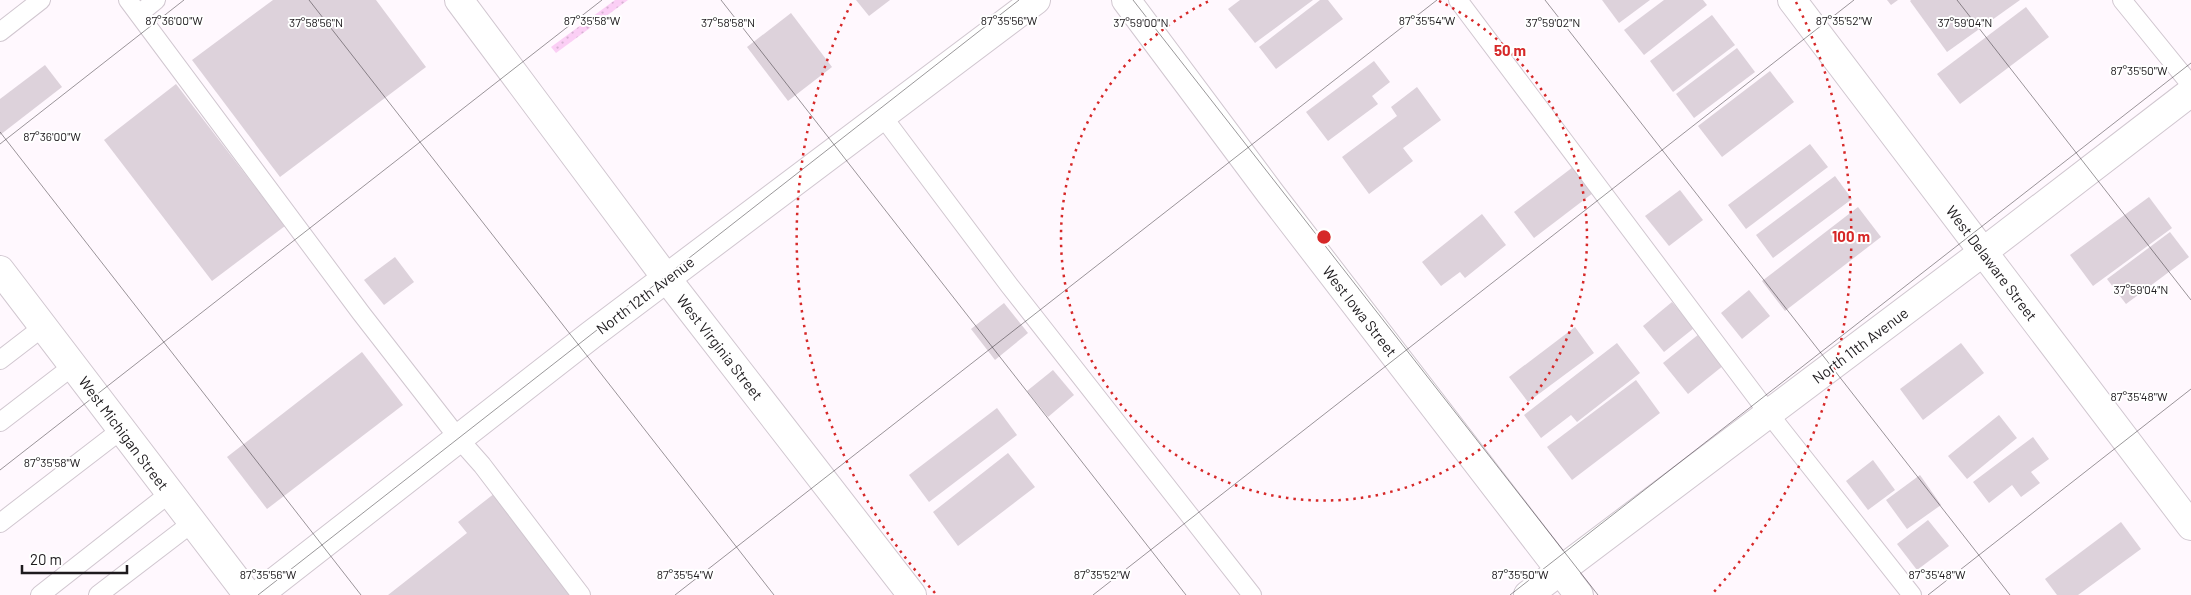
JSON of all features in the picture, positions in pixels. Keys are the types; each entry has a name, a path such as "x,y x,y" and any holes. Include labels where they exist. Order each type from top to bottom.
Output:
{"street":[{"name":"West Virginia Street","path":"459,0 667,279 912,595"},
{"name":"North 12th Avenue","path":"258,595 591,335 1036,0"},
{"name":"West Iowa Street","path":"1126,0 1270,193 1579,595"},
{"name":"West Delaware Street","path":"1792,0 2191,526"},
{"name":"North 11th Avenue","path":"1528,595 1983,252 2191,92"},
{"name":"West Michigan Street","path":"0,270 248,595"}],"lane":[{"path":"0,32 40,0"},
{"path":"128,0 361,313 459,439 482,465 580,595"},
{"path":"139,14 156,0"},
{"path":"1458,0 1769,414 1912,595"},
{"path":"2122,0 2191,85"},
{"path":"883,117 1009,285 1252,595"},
{"path":"0,360 43,327"},
{"path":"0,422 73,366"},
{"path":"0,523 121,430"},
{"path":"40,595 170,494"},
{"path":"98,595 192,523"}],"shaded area":[{"path":"615,0 628,0 556,53 551,47"}],"building":[{"path":"273,0 376,0 426,67 280,177 192,60"},
{"path":"856,0 890,0 869,16"},
{"path":"1240,0 1313,0 1255,43 1228,9"},
{"path":"1320,0 1328,0 1343,19 1276,69 1259,47"},
{"path":"1602,0 1650,0 1619,23"},
{"path":"1664,0 1703,0 1707,5 1644,55 1624,30"},
{"path":"1887,0 1898,0 1891,5"},
{"path":"1911,0 2020,0 1947,52"},
{"path":"2026,7 2049,37 1960,104 1937,74"},
{"path":"791,13 832,67 788,101 747,47"},
{"path":"1712,15 1735,45 1673,92 1650,61"},
{"path":"1737,48 1755,72 1694,118 1676,94"},
{"path":"1374,61 1390,82 1372,96 1378,104 1328,141 1306,112"},
{"path":"45,65 62,87 0,135 0,99"},
{"path":"1770,71 1794,102 1722,157 1698,126"},
{"path":"176,84 285,226 212,281 104,140"},
{"path":"1417,87 1441,120 1403,148 1413,161 1369,194 1342,157 1397,116 1391,107"},
{"path":"1810,144 1828,167 1746,229 1728,205"},
{"path":"1573,167 1593,193 1534,238 1514,212"},
{"path":"1835,176 1852,199 1773,258 1756,235"},
{"path":"1680,190 1703,220 1669,246 1645,216"},
{"path":"2149,197 2172,228 2093,286 2070,255"},
{"path":"1858,207 1881,237 1785,311 1762,281"},
{"path":"1482,214 1506,245 1465,278 1460,272 1441,286 1422,262"},
{"path":"2170,232 2189,257 2126,304 2107,279"},
{"path":"395,257 414,282 384,305 364,280"},
{"path":"1749,290 1770,316 1742,339 1721,313"},
{"path":"1672,302 1694,328 1664,352 1643,326"},
{"path":"1004,303 1028,333 995,360 971,329"},
{"path":"1575,327 1594,353 1528,402 1509,377"},
{"path":"1704,330 1729,361 1688,394 1663,363"},
{"path":"1617,343 1640,373 1577,422 1571,415 1541,438 1524,415"},
{"path":"1961,343 1984,373 1923,420 1900,389"},
{"path":"362,352 403,405 267,509 227,457"},
{"path":"1053,370 1074,395 1048,417 1027,391"},
{"path":"1636,380 1660,413 1572,480 1547,447"},
{"path":"997,408 1017,435 929,502 909,475"},
{"path":"1999,415 2017,438 1967,479 1948,456"},
{"path":"2033,437 2049,459 2031,472 2040,483 2021,497 2012,485 1989,503 1973,482"},
{"path":"1008,453 1035,487 958,546 933,512"},
{"path":"1873,460 1895,490 1868,510 1846,481"},
{"path":"1920,475 1941,505 1907,529 1886,500"},
{"path":"495,493 576,595 388,595 467,533 458,522"},
{"path":"1928,520 1949,546 1917,570 1897,544"},
{"path":"2121,522 2141,549 2078,595 2057,595 2045,579"}]}
